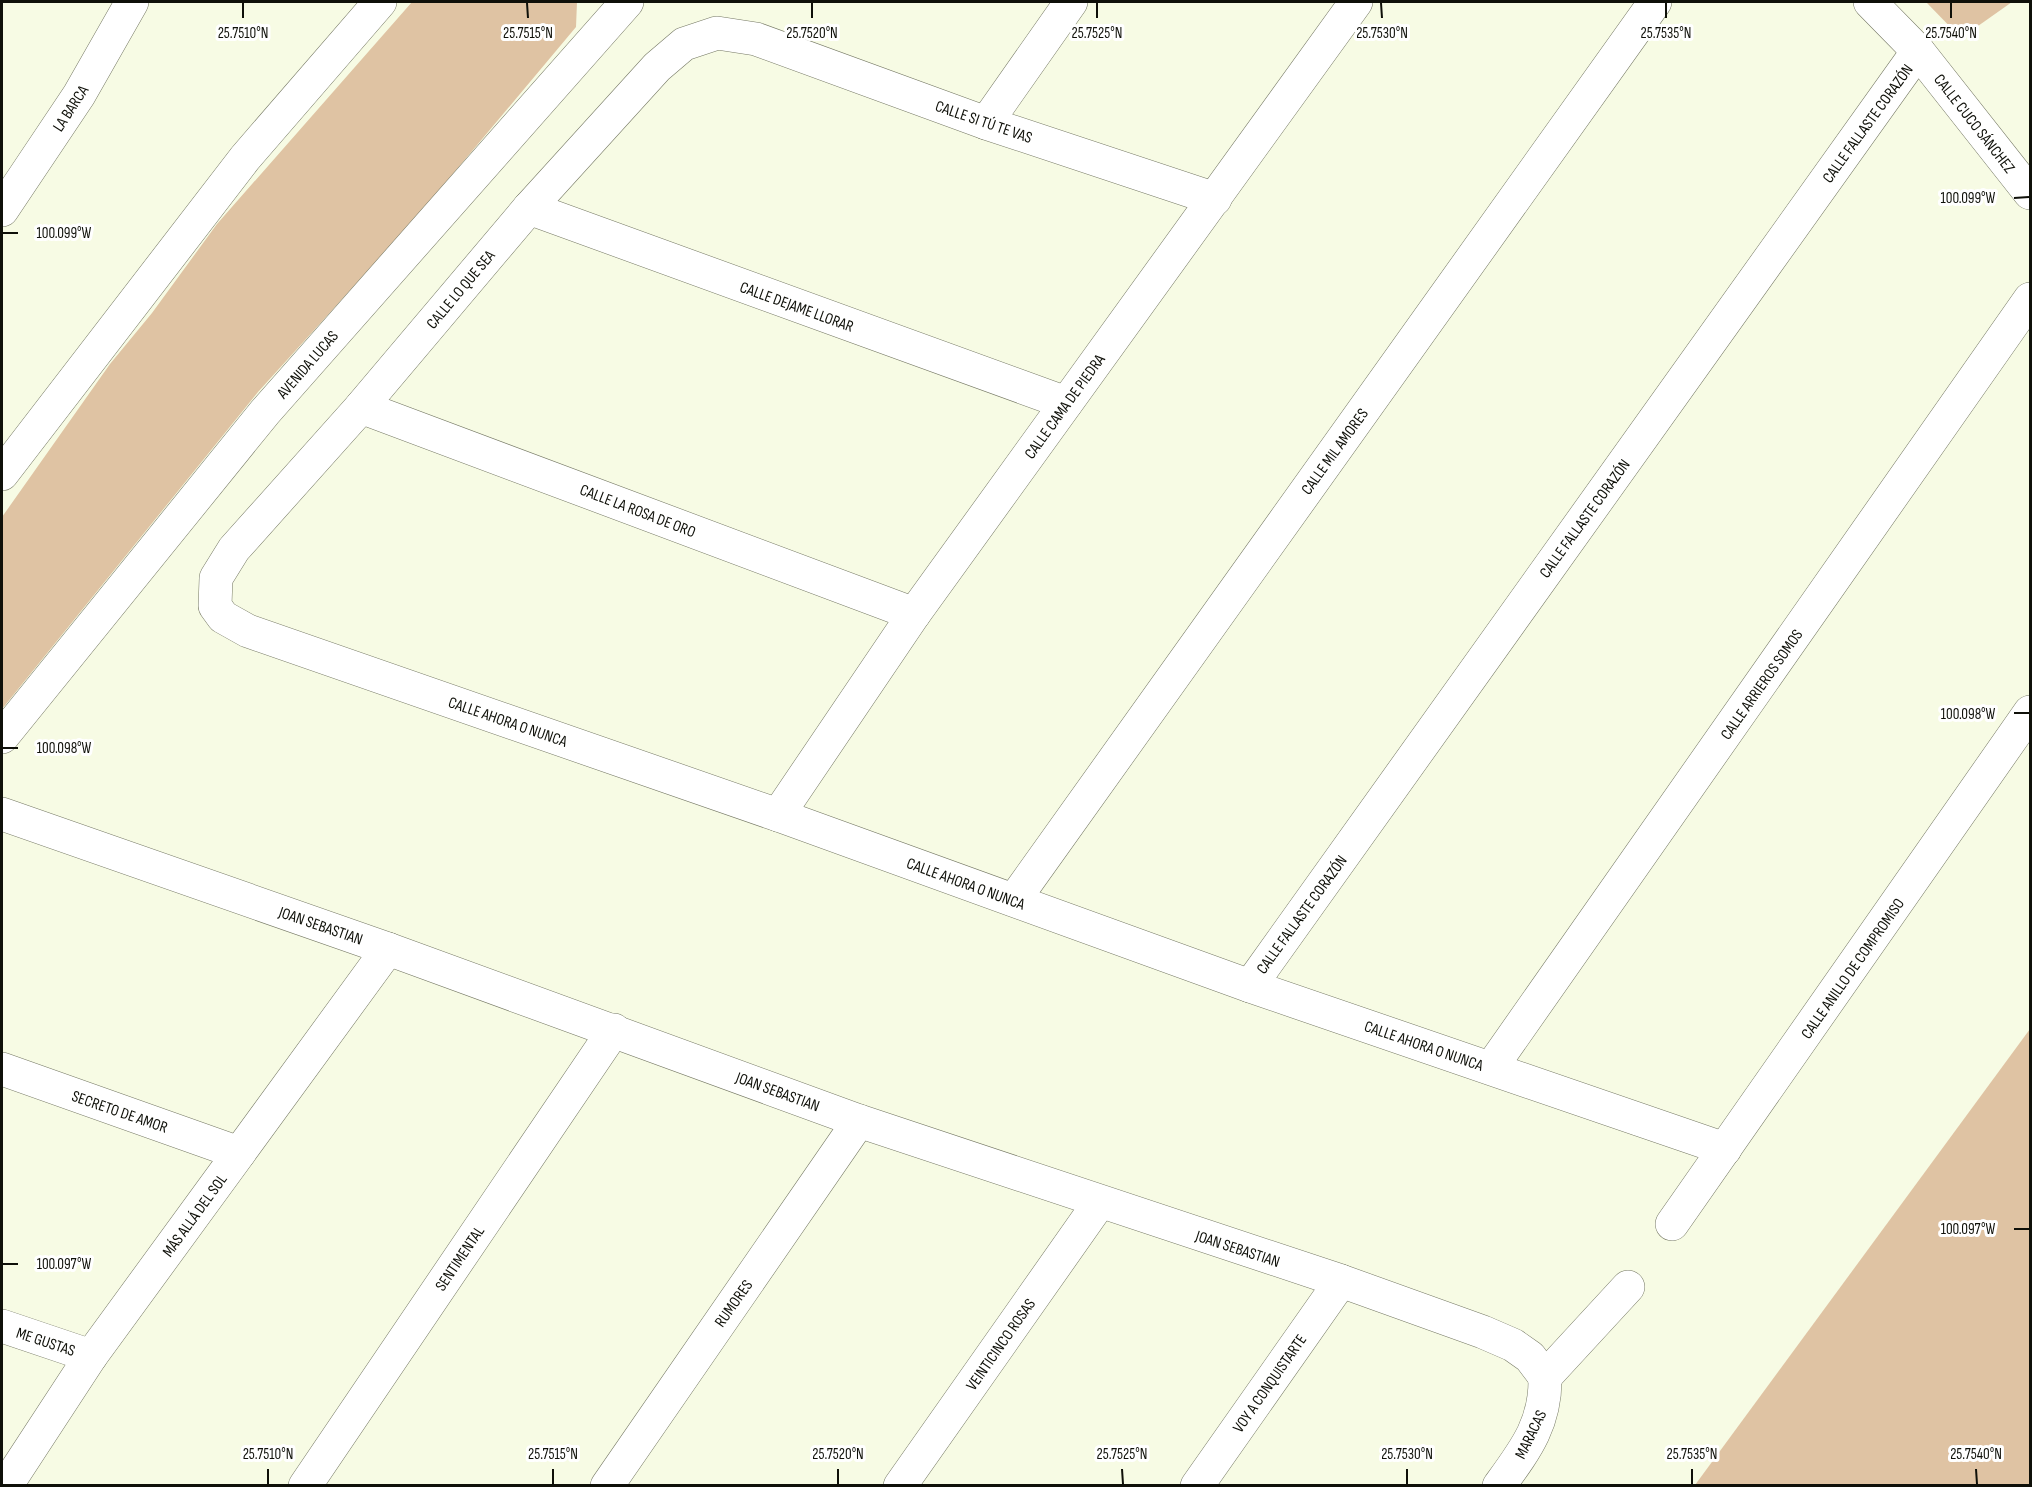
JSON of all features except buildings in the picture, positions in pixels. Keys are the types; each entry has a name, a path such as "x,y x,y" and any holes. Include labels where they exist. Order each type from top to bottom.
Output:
{"street":[{"name":"LA BARCA","path":"2,210 79,95 132,2"},
{"path":"2,474 77,373 245,158 380,2"},
{"name":"AVENIDA LUCAS","path":"2,737 265,412 627,2"},
{"path":"986,123 1071,2"},
{"name":"CALLE CAMA DE PIEDRA","path":"778,815 914,614 1356,2"},
{"name":"CALLE MIL AMORES","path":"1014,900 1655,2"},
{"name":"CALLE CUCO SÁNCHEZ","path":"1870,2 1918,51 2031,193"},
{"name":"CALLE LO QUE SEA","path":"215,606 216,578 224,561 361,406 529,208 657,67 684,44 717,33 756,39"},
{"name":"CALLE SI TÚ TE VAS","path":"756,39 986,123 1215,199"},
{"name":"CALLE FALLASTE CORAZÓN","path":"1250,986 1918,51"},
{"name":"CALLE DEJAME LLORAR","path":"529,208 1065,404"},
{"name":"CALLE ARRIEROS SOMOS","path":"1491,1068 2031,299"},
{"name":"CALLE LA ROSA DE ORO","path":"361,406 914,614"},
{"name":"CALLE AHORA O NUNCA","path":"215,606 223,617 248,631 778,815 1250,986 1725,1149"},
{"name":"CALLE ANILLO DE COMPROMISO","path":"1672,1224 2031,712"},
{"name":"JOAN SEBASTIAN","path":"2,813 614,1030 859,1121 1099,1203 1341,1281 1513,1345 1530,1357 1545,1377"},
{"name":"MÁS ALLÁ DEL SOL","path":"6,1485 92,1356 388,949"},
{"name":"SENTIMENTAL","path":"305,1485 614,1030"},
{"name":"SECRETO DE AMOR","path":"2,1069 239,1153"},
{"name":"RUMORES","path":"607,1485 859,1121"},
{"name":"VEINTICINCO ROSAS","path":"900,1485 1099,1203"},
{"name":"VOY A CONQUISTARTE","path":"1197,1485 1341,1281"},
{"path":"1545,1377 1628,1287"},
{"name":"ME GUSTAS","path":"2,1326 92,1356"},
{"name":"MARACAS","path":"1499,1485 1536,1429 1546,1401 1545,1377"}],"shaded area":[{"path":"412,2 577,2 576,27 421,212 258,392 2,709 2,517 110,364 152,313 217,224"},
{"path":"1926,2 2012,2 1961,38"},
{"path":"2030,1029 2030,1485 1695,1485"}]}
